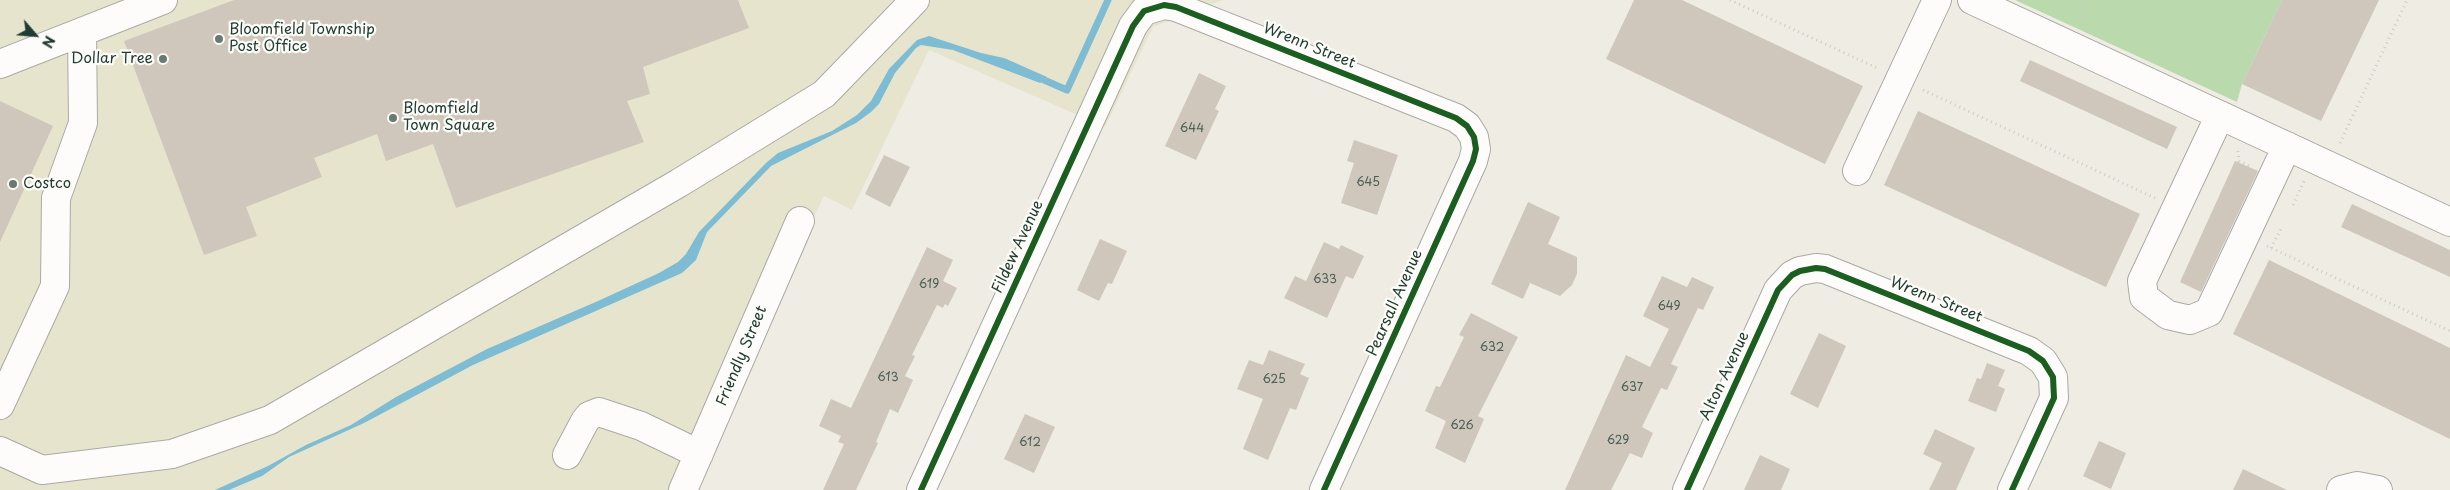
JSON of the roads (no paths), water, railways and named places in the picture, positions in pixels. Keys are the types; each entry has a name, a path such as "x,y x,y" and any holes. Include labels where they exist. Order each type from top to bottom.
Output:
{"street":[{"path":"0,64 163,0"},
{"path":"0,452 42,470 172,454 270,420 679,184 824,94 915,0"},
{"path":"1856,171 1937,0"},
{"path":"1972,0 2450,222"},
{"name":"Wrenn Street","path":"1140,15 1156,6 1164,4 1176,7 1456,118 1467,126"},
{"name":"Fildew Avenue","path":"920,490 1140,15"},
{"path":"0,405 55,286 56,198 83,123 82,33"},
{"path":"2220,115 2142,281 2144,297 2168,315 2190,320 2208,312 2287,146"},
{"name":"Pearsall Avenue","path":"1324,490 1473,161 1476,143 1467,126"},
{"name":"Friendly Street","path":"683,490 800,221"},
{"name":"Wrenn Street","path":"1792,275 1808,268 1825,269 2029,351 2043,361 2052,376 2054,384 2052,404 2012,490"},
{"name":"Alton Avenue","path":"1686,490 1778,290 1792,275"},
{"path":"567,455 585,421 599,412 641,426 700,454"},
{"path":"2341,490 2357,486 2378,490"}],"water":[{"path":"929,36 981,53 1004,58 1047,77 1040,83 953,50 921,45 916,48 895,73 879,104 871,112 856,123 771,166 707,232 696,260 682,273 473,365 364,423 289,457 262,476 229,490 215,490 351,425 396,397 487,349 598,301 659,273 678,262 686,254 699,232 766,163 778,153 832,131 857,115 871,101 889,69 917,40"}],"waterway":[{"path":"1044,80 1067,90 1108,0"}],"place":[{"name":"Bloomfield Township Post Office","path":"219,39"},
{"name":"Dollar Tree","path":"163,59"},
{"name":"Bloomfield Town Square","path":"393,118"},
{"name":"Costco","path":"13,184"}]}
